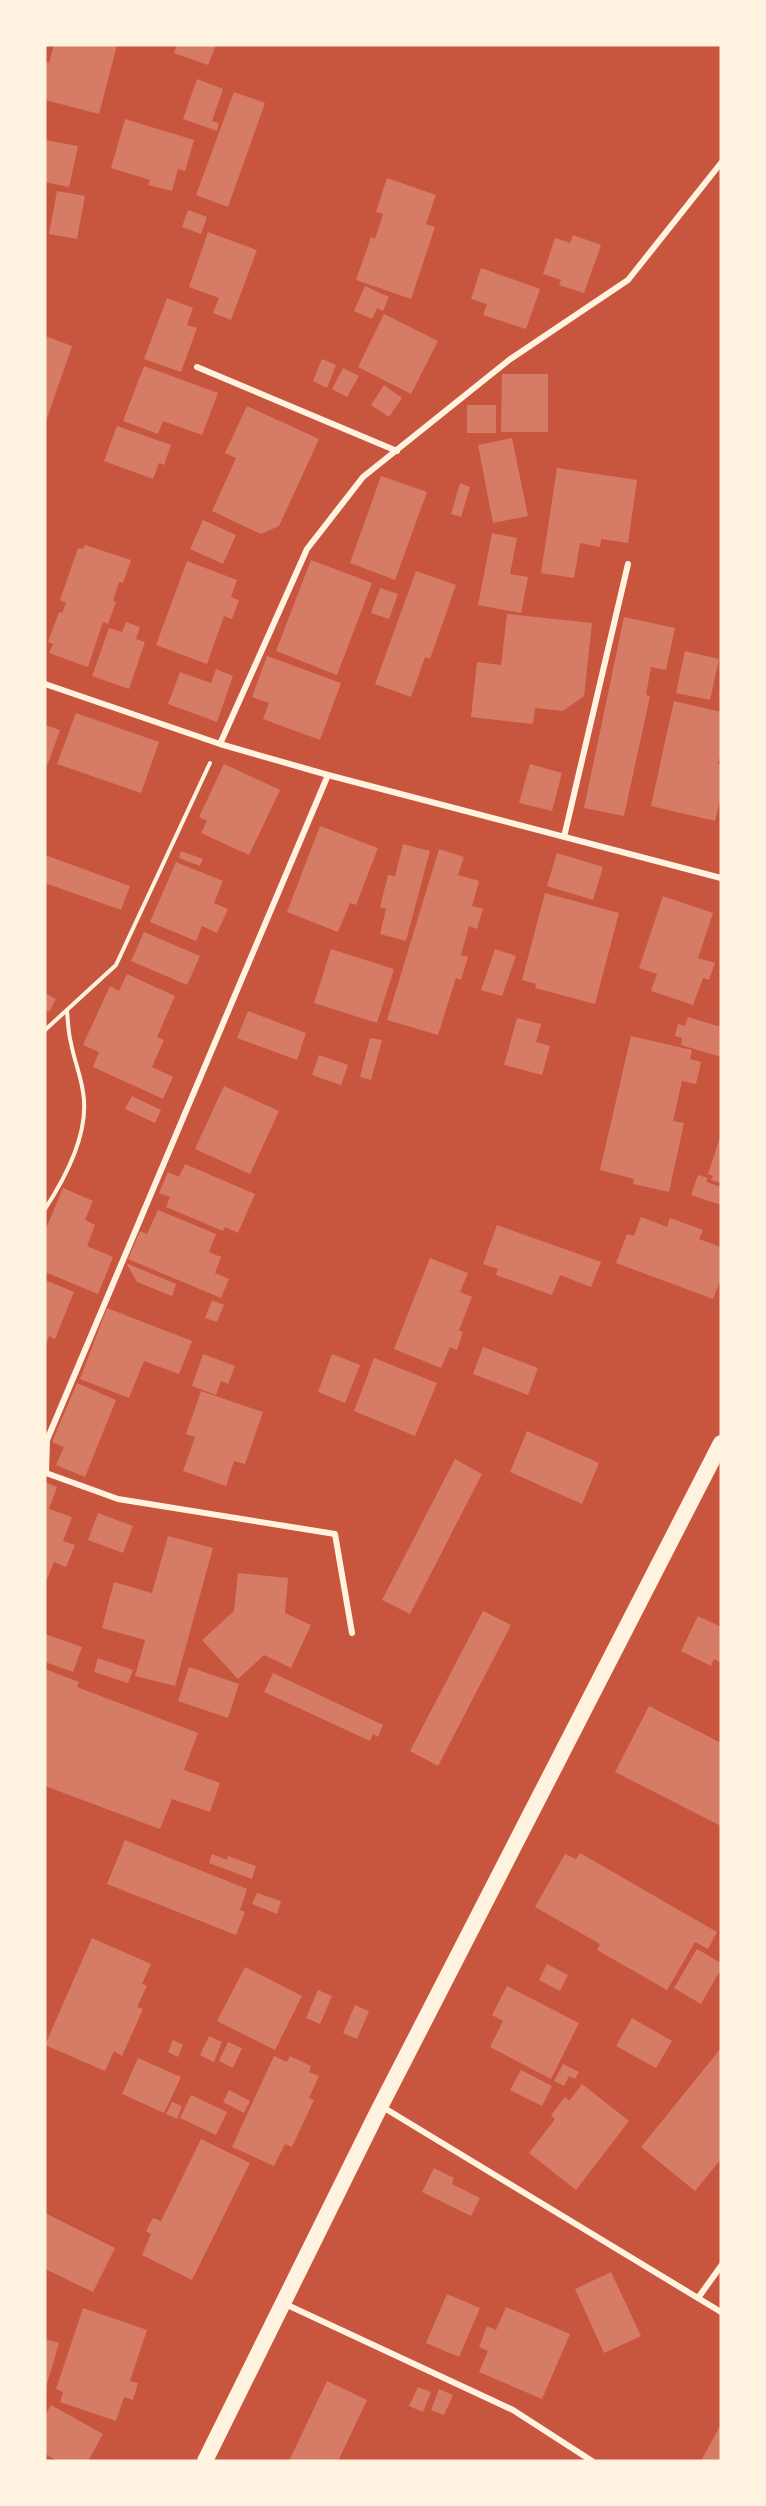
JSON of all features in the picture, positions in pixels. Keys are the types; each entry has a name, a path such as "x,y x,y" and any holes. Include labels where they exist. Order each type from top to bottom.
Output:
{"highway":[{"path":"205,2461 381,2105 721,1443"}],"street":[{"path":"220,744 307,549 363,477 509,360 628,280 721,163"},
{"path":"197,367 397,451"},
{"path":"564,837 628,564"},
{"path":"45,684 220,744 328,775 721,878"},
{"path":"328,775 47,1440 46,1473 118,1499 335,1534 352,1633"},
{"path":"381,2105 721,2312"},
{"path":"698,2298 721,2266"},
{"path":"283,2303 513,2410 592,2461"}],"path":[{"path":"45,1030 116,965 220,744"},
{"path":"45,1209 77,1149 83,1112 84,1094 70,1041 67,1010"}],"building":[{"path":"54,45 117,45 99,114 45,100 45,62 49,63"},
{"path":"177,45 216,45 208,65 174,53"},
{"path":"197,79 223,89 212,121 219,123 217,131 183,119"},
{"path":"234,92 265,103 228,207 196,195"},
{"path":"125,119 194,140 185,171 178,169 172,191 148,185 150,180 111,168"},
{"path":"45,140 78,146 69,187 45,182"},
{"path":"387,178 436,195 426,224 435,227 411,299 356,280 371,237 375,239 383,214 376,212"},
{"path":"57,191 85,196 77,239 49,234"},
{"path":"188,210 207,217 201,234 182,227"},
{"path":"208,232 257,250 231,320 213,313 219,298 189,287"},
{"path":"573,235 601,245 584,293 559,285 561,280 543,274 555,238 570,243"},
{"path":"481,268 540,289 526,329 483,315 487,304 471,299"},
{"path":"365,286 389,297 383,311 377,308 372,319 354,311"},
{"path":"167,298 193,308 187,325 197,328 181,372 144,359"},
{"path":"384,314 438,341 411,394 358,367"},
{"path":"45,336 72,346 45,424"},
{"path":"322,359 336,365 327,388 313,381"},
{"path":"144,366 218,393 202,435 163,421 158,434 123,421"},
{"path":"343,368 359,376 347,397 332,389"},
{"path":"502,374 548,374 548,432 501,432"},
{"path":"384,385 402,398 389,417 371,405"},
{"path":"467,405 496,405 496,433 467,433"},
{"path":"247,406 319,439 279,526 261,534 212,511 236,458 225,453"},
{"path":"117,426 171,445 164,465 159,463 153,479 104,461"},
{"path":"512,438 528,516 493,523 478,445"},
{"path":"557,468 637,480 628,543 601,539 600,547 580,543 574,578 541,573"},
{"path":"381,476 427,492 395,580 350,563"},
{"path":"460,483 470,487 461,517 451,514"},
{"path":"203,520 236,535 223,564 190,549"},
{"path":"492,533 517,538 510,574 528,577 521,613 478,605"},
{"path":"85,545 131,560 123,583 119,582 113,601 116,602 108,624 103,622 88,667 49,653 53,644 48,642 59,612 62,613 66,603 60,600 78,548 83,549"},
{"path":"311,560 372,583 337,675 276,651"},
{"path":"187,561 237,580 231,597 239,600 232,619 224,616 207,664 156,645"},
{"path":"416,571 456,585 430,659 425,657 411,697 375,684"},
{"path":"380,588 398,594 389,619 371,613"},
{"path":"507,614 592,623 584,696 563,711 535,708 533,724 471,717 477,662 501,665"},
{"path":"624,617 675,628 666,670 651,667 646,695 650,696 624,816 584,808"},
{"path":"126,622 140,627 136,639 145,642 129,689 92,676 109,628 122,632"},
{"path":"685,651 719,659 710,700 676,693"},
{"path":"267,656 341,683 320,740 263,719 269,703 252,697"},
{"path":"216,669 233,676 217,722 168,704 180,672 211,683"},
{"path":"674,701 721,712 721,752 718,764 721,765 721,796 715,821 651,806"},
{"path":"76,713 159,742 141,793 57,764"},
{"path":"45,725 60,730 48,764 45,763"},
{"path":"224,764 280,790 249,855 201,833 207,821 199,817"},
{"path":"530,764 562,773 552,811 519,803"},
{"path":"320,826 378,848 356,905 350,903 338,932 287,912"},
{"path":"403,844 430,851 406,941 380,934 386,909 380,907 388,875 395,876"},
{"path":"439,849 464,857 458,875 479,881 472,906 483,909 477,929 469,926 461,955 468,957 461,980 456,978 438,1035 387,1020"},
{"path":"181,851 203,859 200,866 179,858"},
{"path":"557,853 603,867 593,900 547,886"},
{"path":"45,855 130,886 121,910 45,883"},
{"path":"176,862 223,881 214,903 228,909 217,933 202,926 196,941 150,922"},
{"path":"545,893 619,913 595,1004 535,988 536,984 522,980"},
{"path":"663,896 713,913 698,958 715,963 709,980 703,978 693,1005 651,991 657,974 639,968"},
{"path":"144,932 200,956 187,985 131,961"},
{"path":"331,949 394,969 377,1023 314,1003"},
{"path":"495,949 516,956 502,996 481,990"},
{"path":"127,974 175,996 157,1037 164,1040 152,1067 173,1077 163,1099 93,1067 99,1052 83,1045 110,986 119,991"},
{"path":"45,993 56,999 49,1012 45,1010"},
{"path":"248,1011 306,1033 297,1060 237,1038"},
{"path":"688,1017 721,1027 721,1057 681,1045 682,1038 675,1036 678,1024 685,1026"},
{"path":"517,1018 541,1024 536,1042 550,1046 542,1075 504,1065"},
{"path":"631,1036 692,1050 690,1059 701,1062 696,1084 682,1081 673,1121 684,1123 669,1192 633,1184 634,1179 600,1170"},
{"path":"370,1038 382,1040 371,1080 360,1077"},
{"path":"319,1055 348,1065 341,1085 312,1075"},
{"path":"224,1086 279,1111 250,1174 195,1149"},
{"path":"132,1096 161,1110 155,1123 125,1109"},
{"path":"721,1134 721,1183 711,1180 713,1176 708,1174"},
{"path":"185,1164 255,1194 238,1233 225,1227 223,1231 166,1207 170,1197 159,1193 168,1172 179,1177"},
{"path":"698,1175 708,1178 706,1182 721,1187 721,1205 691,1195"},
{"path":"63,1188 93,1201 85,1220 95,1225 87,1246 113,1257 98,1294 45,1272 45,1231"},
{"path":"158,1210 216,1234 209,1252 221,1257 215,1273 229,1279 221,1298 128,1259 140,1231 147,1234"},
{"path":"641,1217 667,1227 670,1218 703,1230 699,1239 721,1247 721,1279 713,1299 616,1263 627,1234 634,1236"},
{"path":"497,1225 601,1262 591,1287 560,1275 552,1295 496,1275 498,1269 483,1264"},
{"path":"430,1258 468,1273 460,1292 472,1297 459,1330 463,1332 457,1350 450,1347 441,1368 394,1349"},
{"path":"126,1263 176,1284 172,1296 137,1282"},
{"path":"45,1280 74,1292 55,1339 49,1336 45,1347"},
{"path":"212,1300 224,1305 217,1322 205,1318"},
{"path":"107,1308 192,1341 179,1374 144,1361 129,1398 80,1379"},
{"path":"483,1347 538,1368 528,1395 473,1374"},
{"path":"203,1354 235,1366 228,1384 221,1381 216,1395 192,1386"},
{"path":"332,1354 360,1365 345,1403 318,1392"},
{"path":"374,1358 437,1383 415,1436 354,1411"},
{"path":"77,1383 116,1400 85,1477 56,1465 64,1447 52,1442"},
{"path":"201,1391 263,1412 245,1464 234,1461 226,1486 183,1471 195,1437 186,1434"},
{"path":"527,1431 599,1463 582,1504 510,1472"},
{"path":"455,1459 482,1474 410,1614 382,1600"},
{"path":"45,1482 57,1487 49,1509 72,1517 63,1541 75,1545 66,1567 54,1562 45,1584"},
{"path":"98,1513 133,1526 123,1553 88,1540"},
{"path":"168,1536 213,1548 175,1686 135,1676 145,1640 102,1628 114,1582 152,1593"},
{"path":"238,1573 288,1578 285,1613 311,1625 291,1668 264,1655 238,1679 202,1640 234,1611"},
{"path":"483,1611 511,1625 438,1766 410,1751"},
{"path":"698,1616 721,1627 721,1663 714,1659 711,1666 681,1651"},
{"path":"45,1634 82,1647 73,1672 45,1662"},
{"path":"98,1658 133,1670 128,1683 94,1672"},
{"path":"189,1667 239,1684 228,1718 178,1701"},
{"path":"45,1669 79,1682 77,1687 198,1733 184,1770 220,1783 210,1812 172,1799 160,1829 45,1786"},
{"path":"273,1673 383,1725 378,1737 373,1734 370,1741 264,1692"},
{"path":"649,1706 721,1743 721,1826 615,1772"},
{"path":"125,1840 247,1889 240,1910 245,1912 236,1935 107,1884"},
{"path":"580,1853 717,1932 708,1949 695,1942 667,1990 597,1950 600,1944 535,1907 565,1854 576,1859"},
{"path":"212,1854 227,1860 228,1856 256,1866 252,1879 209,1863"},
{"path":"257,1893 281,1901 277,1914 252,1904"},
{"path":"92,1938 151,1964 142,1984 147,1986 137,2007 143,2009 122,2056 114,2051 105,2071 45,2045"},
{"path":"697,1949 721,1963 721,1969 701,2004 674,1988"},
{"path":"547,1964 568,1975 560,1991 539,1980"},
{"path":"245,1967 302,1996 275,2050 217,2021"},
{"path":"507,1986 579,2023 551,2079 490,2047 503,2021 492,2015"},
{"path":"318,1990 332,1996 320,2024 306,2018"},
{"path":"355,2005 369,2011 357,2039 343,2033"},
{"path":"632,2018 672,2041 656,2068 616,2046"},
{"path":"209,2036 222,2042 214,2062 200,2055"},
{"path":"173,2040 183,2045 178,2057 168,2052"},
{"path":"228,2042 242,2048 233,2068 219,2061"},
{"path":"721,2048 721,2159 695,2191 641,2147"},
{"path":"274,2056 287,2062 290,2056 311,2066 309,2072 319,2076 309,2098 314,2100 292,2147 285,2144 274,2166 232,2147"},
{"path":"138,2058 181,2077 164,2113 122,2094"},
{"path":"563,2064 579,2072 575,2079 569,2076 564,2086 554,2081"},
{"path":"521,2070 552,2086 542,2106 510,2090"},
{"path":"582,2084 629,2121 576,2190 529,2153 555,2119 551,2115 565,2097 569,2101"},
{"path":"229,2090 250,2101 244,2113 223,2102"},
{"path":"191,2095 227,2112 216,2135 180,2118"},
{"path":"172,2102 182,2106 177,2119 166,2114"},
{"path":"201,2139 250,2163 192,2280 142,2255 151,2234 146,2231 153,2218 161,2221"},
{"path":"434,2168 454,2178 452,2184 480,2198 471,2216 422,2192"},
{"path":"45,2213 115,2248 93,2292 45,2269"},
{"path":"611,2272 641,2336 604,2353 575,2289"},
{"path":"447,2294 480,2308 459,2357 426,2343"},
{"path":"506,2307 570,2334 542,2399 479,2372 488,2351 479,2347 487,2326 496,2330"},
{"path":"83,2308 147,2330 130,2381 138,2383 133,2400 124,2397 116,2421 60,2402 63,2392 56,2389"},
{"path":"45,2339 59,2343 46,2387 45,2387"},
{"path":"327,2381 367,2400 338,2461 289,2461"},
{"path":"418,2387 431,2392 423,2412 409,2406"},
{"path":"439,2389 453,2395 444,2415 431,2410"},
{"path":"51,2405 103,2434 88,2461 58,2461 45,2454 45,2416"},
{"path":"721,2424 721,2461 701,2461"}]}
